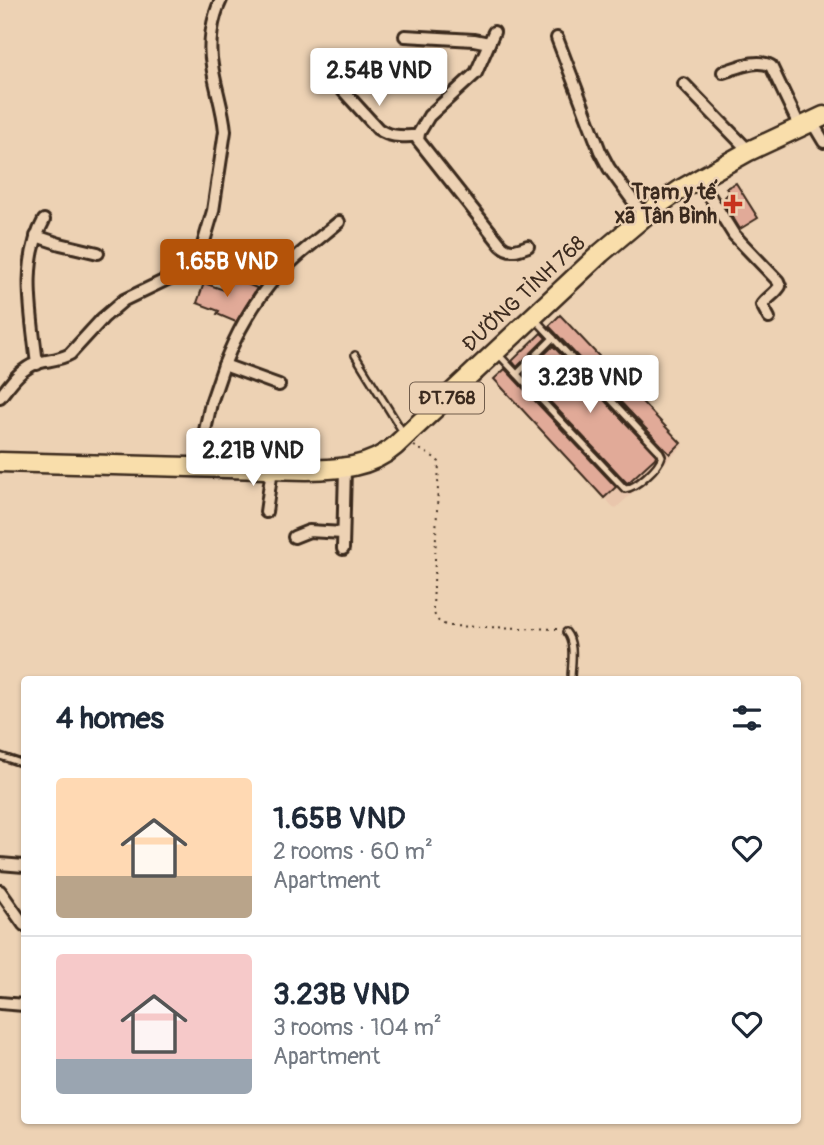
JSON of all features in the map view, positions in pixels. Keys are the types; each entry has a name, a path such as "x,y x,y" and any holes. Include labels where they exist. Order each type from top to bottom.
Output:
{"main road":[{"name":"ĐƯỜNG TỈNH 768","path":"0,462 307,470 345,468 372,461 386,454 404,438 601,253 658,205 749,151 816,119"}],"street":[{"path":"0,397 20,372 37,363 70,354 103,318 124,300 180,273 190,267 200,255 213,211 225,131 211,63 214,23 221,0"},
{"path":"405,36 474,40 491,37 474,76 438,107 424,123 418,140 501,245 514,250 528,246"},
{"path":"557,38 600,151 644,216"},
{"path":"723,72 755,63 771,66 816,119 824,142"},
{"path":"684,84 749,151"},
{"path":"338,85 384,134 418,136"},
{"path":"699,179 734,235 778,281 780,286 762,305 769,318"},
{"path":"37,363 30,296 36,236 44,220"},
{"path":"197,467 211,403 224,365 241,331 271,283 339,222"},
{"path":"36,236 98,253"},
{"path":"224,365 279,385"},
{"path":"343,549 345,468"},
{"path":"266,512 272,469"},
{"path":"294,537 309,531 343,533"},
{"path":"0,864 21,866"},
{"path":"0,891 21,921"},
{"path":"0,1003 21,1005"}],"lane":[{"path":"496,351 625,489 632,488 659,463 662,456 660,452 533,316"},
{"path":"517,374 553,338"},
{"path":"355,355 404,438"},
{"path":"566,632 572,645 571,676"},
{"path":"0,756 21,763"}],"path":[{"path":"404,438 439,463 433,608 435,618 440,624 558,628 566,632"}],"shaded area":[{"path":"560,315 683,446 615,509 494,379"}],"building":[{"name":"Trạm y tế xã Tân Bình","path":"736,183 758,218 740,229 724,203 728,201 725,196 729,193 726,188"},
{"path":"232,278 257,288 236,322 217,314 219,311 197,303 204,283 227,291"},
{"path":"560,315 681,443 670,454 549,326"},
{"path":"541,333 546,338 517,367 512,361"},
{"path":"553,346 656,455 629,482 627,483 524,374"},
{"path":"505,369 616,487 604,498 494,379"}],"place":[{"name":"Trạm y tế xã Tân Bình","path":"733,204"}]}
